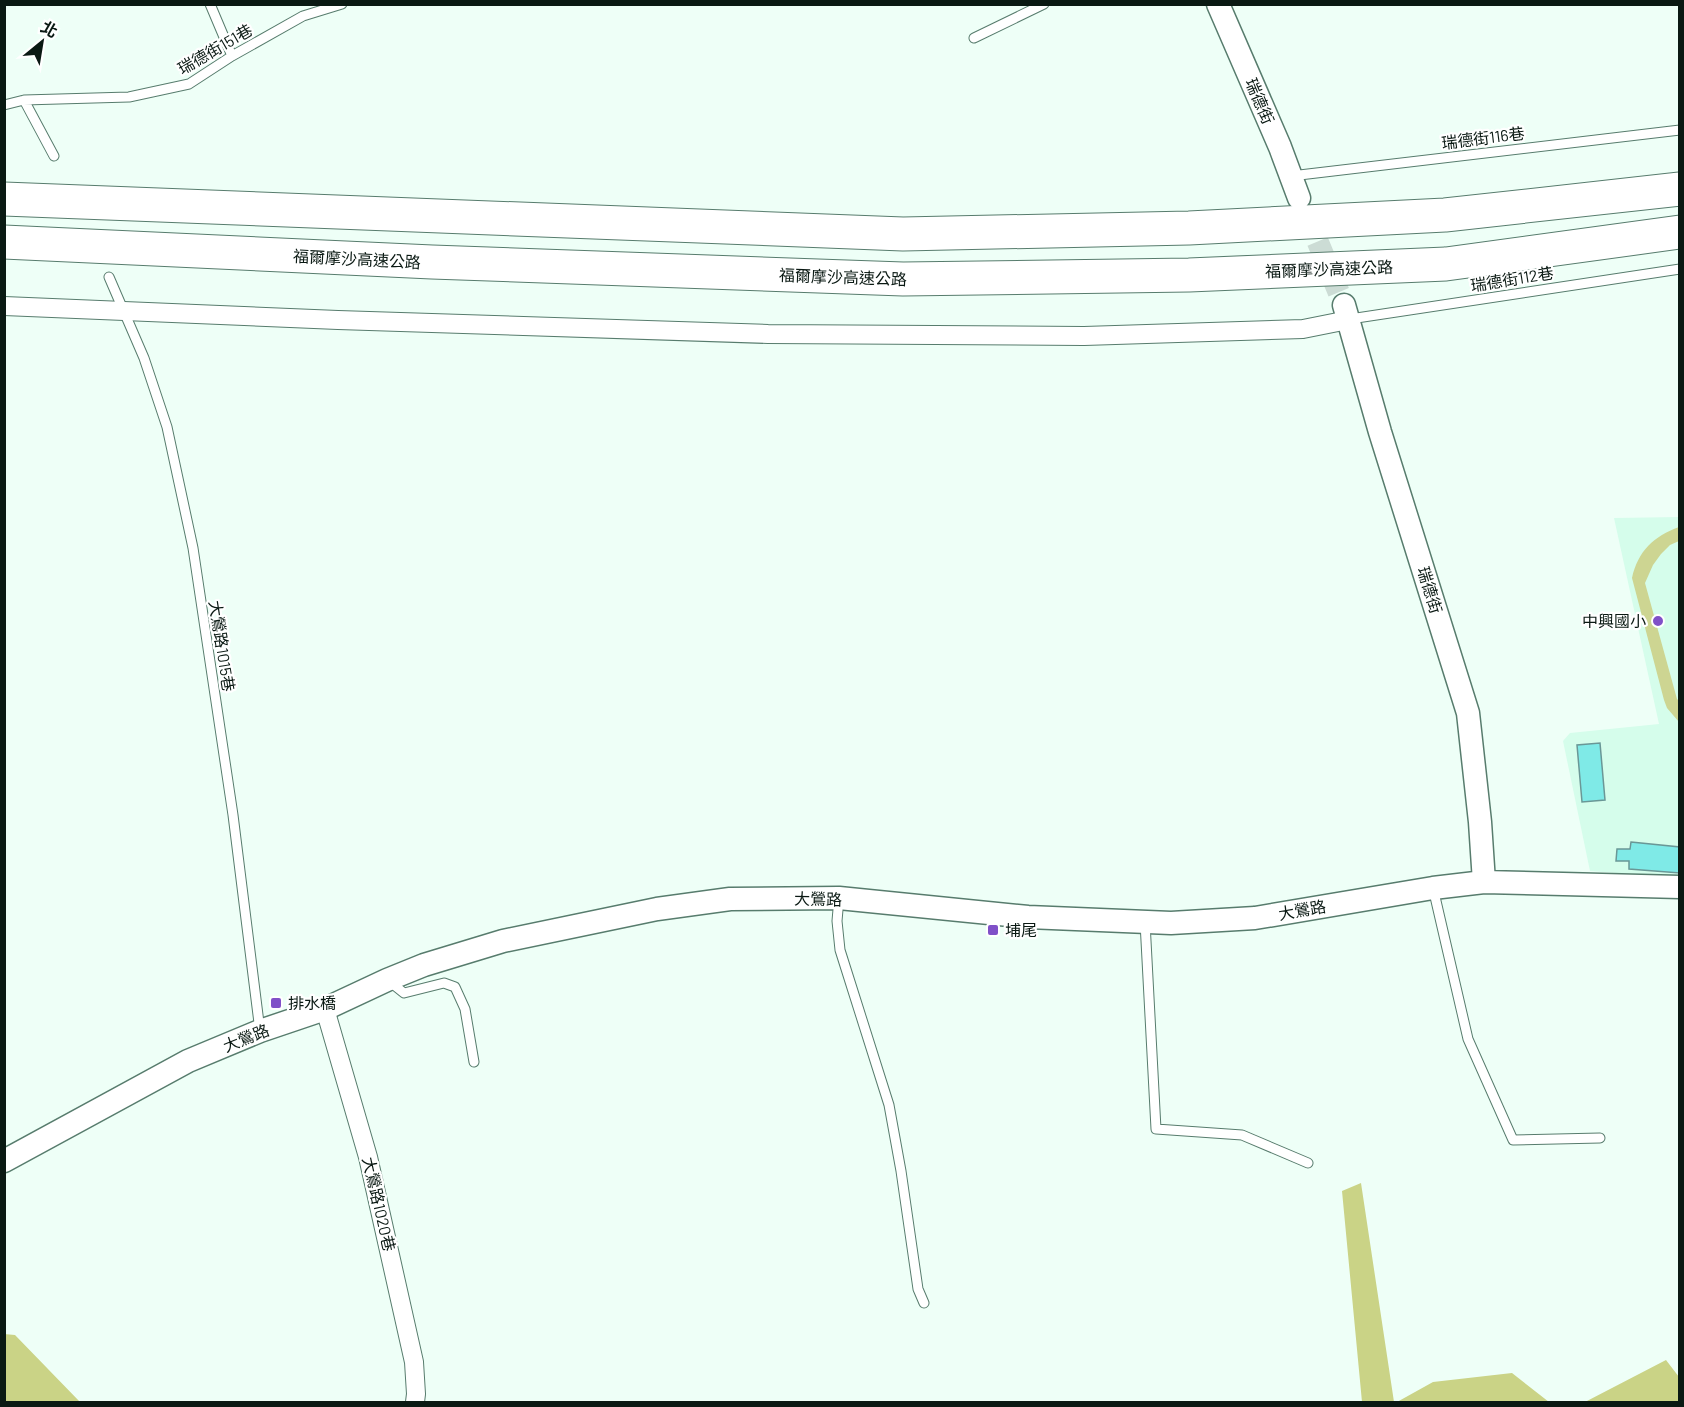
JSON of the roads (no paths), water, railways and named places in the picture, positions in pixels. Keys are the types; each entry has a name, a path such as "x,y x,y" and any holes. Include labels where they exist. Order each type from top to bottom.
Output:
{"highway":[{"path":"4,199 903,234 1189,228 1445,215 1680,189"},
{"name":"福爾摩沙高速公路","path":"4,242 432,262 903,279 1189,274 1446,264 1680,232"}],"street":[{"name":"瑞德街","path":"1218,4 1299,198"},
{"path":"4,306 780,334 1084,336 1303,329 1346,312"},
{"name":"瑞德街","path":"1346,312 1380,432 1468,713 1484,882"},
{"name":"大鶯路","path":"4,1161 188,1061 260,1031 325,1009 387,980 503,940 657,909 730,899 839,898 1028,917 1171,923 1256,918 1433,888 1484,882 1680,887"},
{"name":"大鶯路1020巷","path":"325,1009 368,1157 414,1362 415,1402"}],"lane":[{"path":"210,4 232,56"},
{"name":"瑞德街151巷","path":"4,105 24,100 129,97 189,84 232,56 303,16 342,4"},
{"path":"974,38 1044,4"},
{"path":"24,100 54,156"},
{"name":"瑞德街116巷","path":"1291,176 1680,130"},
{"name":"瑞德街112巷","path":"1346,312 1680,269"},
{"name":"大鶯路1015巷","path":"109,277 144,358 166,427 192,548 232,815 260,1031"},
{"path":"1433,888 1468,1039 1513,1140 1599,1138"},
{"path":"839,898 837,921 840,950 889,1105 918,1289 924,1303"},
{"path":"1145,921 1156,1129 1242,1135 1308,1164"},
{"path":"387,980 404,993 444,983 454,987 465,1009 474,1062"}],"tunnel":[{"path":"1305,211 1344,305"}],"place":[{"name":"中興國小","path":"1658,621"},
{"name":"埔尾","path":"993,930"},
{"name":"排水橋","path":"276,1003"}]}
